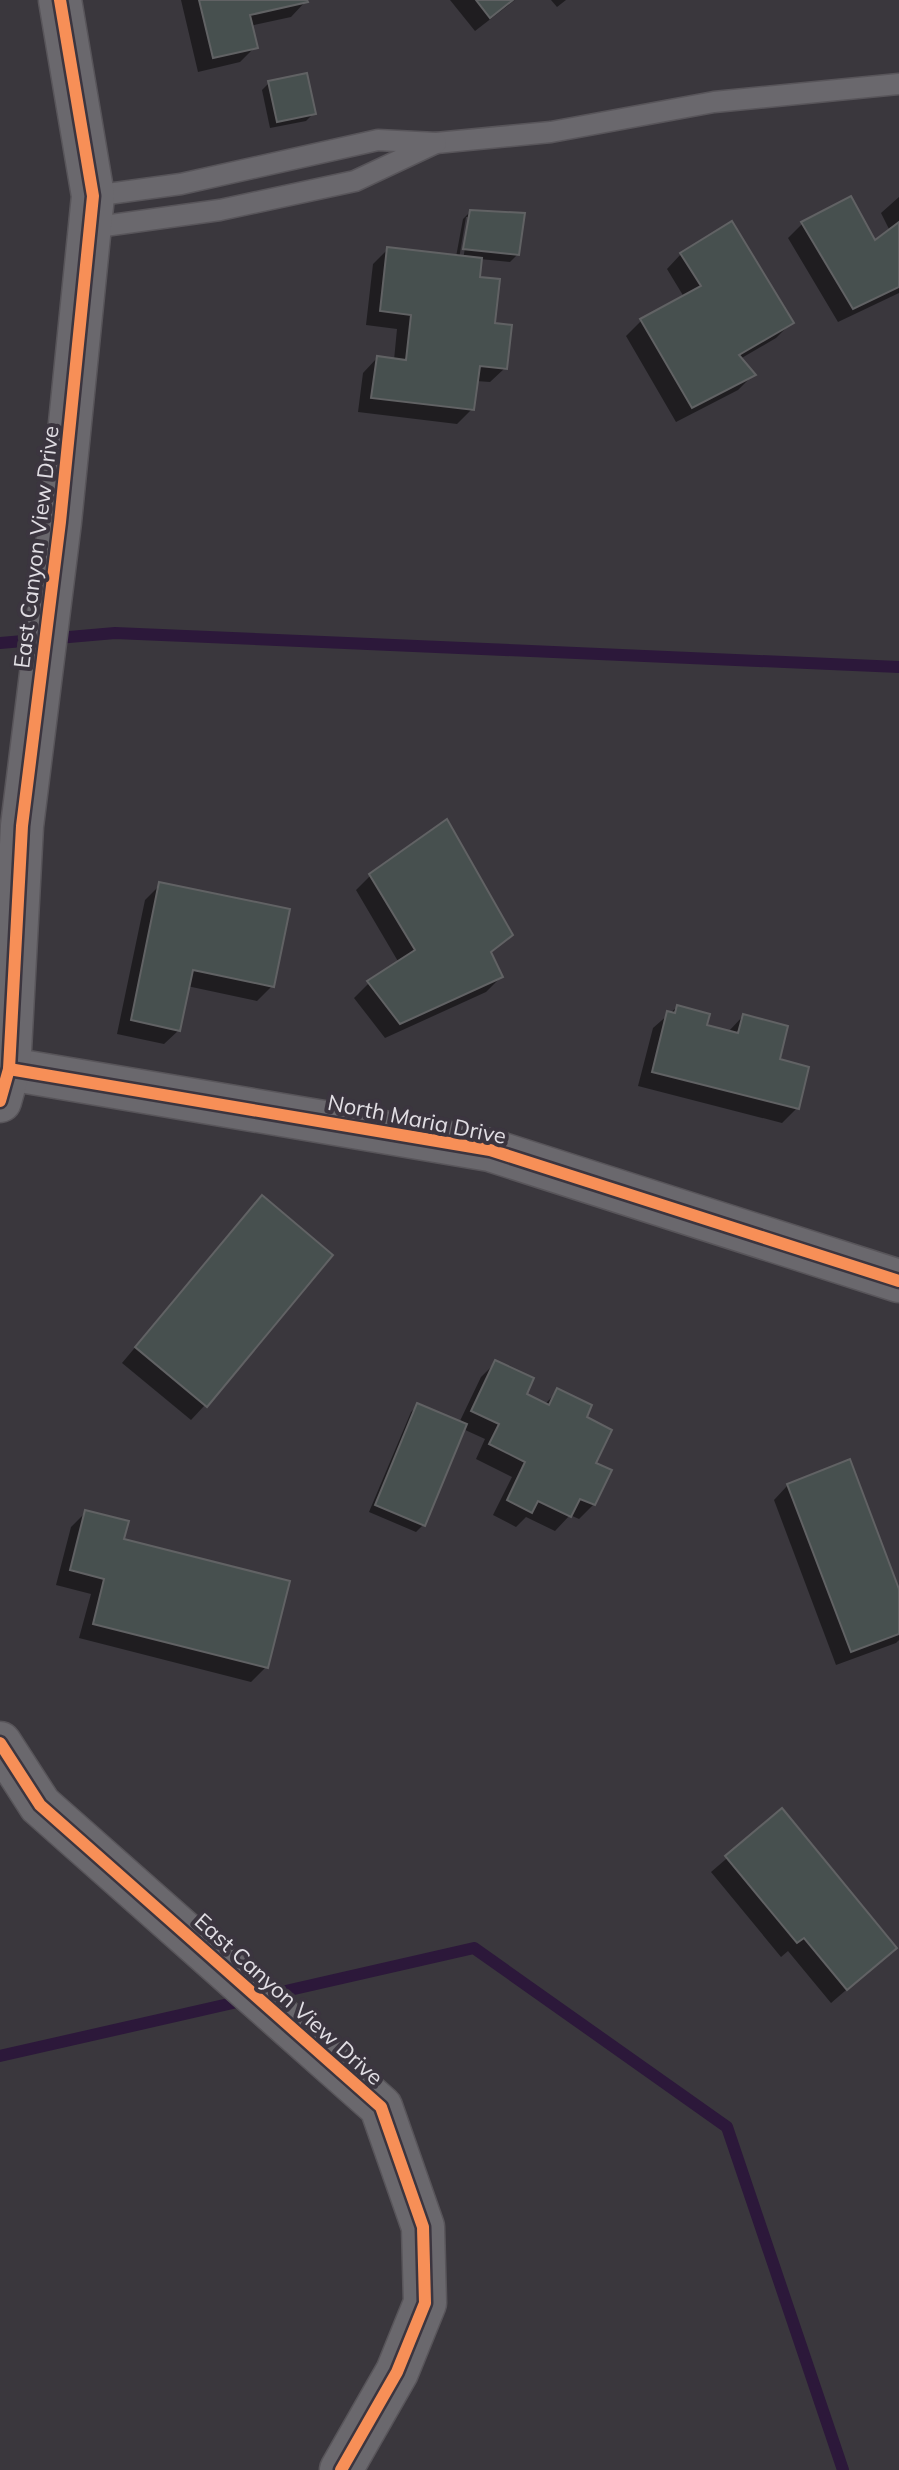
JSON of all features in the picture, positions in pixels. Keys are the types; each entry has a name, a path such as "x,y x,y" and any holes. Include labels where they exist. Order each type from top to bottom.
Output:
{"street":[{"name":"East Canyon View Drive","path":"4,1085 22,826 60,522 91,212 60,0"},
{"name":"North Maria Drive","path":"4,1085 490,1150 899,1281"},
{"name":"East Canyon View Drive","path":"0,1743 40,1805 381,2107 423,2227 425,2303 397,2372 341,2470"}],"lane":[{"path":"91,212 181,184 378,140 436,143 551,132 745,98 899,84"},
{"path":"91,212 220,210 355,181 436,143"}],"building":[{"path":"199,0 308,2 250,15 258,48 213,58"},
{"path":"476,0 513,0 490,18"},
{"path":"307,73 316,114 277,122 268,81"},
{"path":"851,196 875,240 899,222 899,287 853,309 801,222"},
{"path":"470,210 525,213 519,255 463,249"},
{"path":"732,221 794,323 739,355 756,375 692,408 640,319 701,286 680,253"},
{"path":"387,247 482,258 480,277 500,279 495,323 512,325 507,369 480,366 474,410 371,398 377,356 406,360 411,315 380,311"},
{"path":"447,819 513,935 491,952 503,977 400,1024 367,981 415,950 369,874"},
{"path":"159,882 290,909 274,987 193,970 180,1031 131,1020"},
{"path":"677,1005 710,1014 707,1025 738,1033 743,1014 788,1026 780,1059 809,1067 799,1109 652,1072 667,1011 675,1013"},
{"path":"262,1195 333,1255 207,1407 135,1347"},
{"path":"495,1360 534,1378 527,1394 549,1405 557,1388 592,1405 587,1417 612,1430 596,1463 612,1470 595,1505 580,1499 571,1517 538,1501 532,1513 507,1500 525,1462 489,1444 499,1424 471,1411"},
{"path":"417,1403 467,1424 425,1526 375,1505"},
{"path":"850,1459 899,1589 899,1634 851,1652 787,1484"},
{"path":"85,1510 129,1521 124,1539 290,1581 268,1668 93,1624 104,1579 70,1570"},
{"path":"782,1808 897,1948 847,1990 804,1938 797,1943 725,1856"}],"waterway":[{"path":"0,643 115,633 899,667"},
{"path":"268,1995 474,1948 727,2127 843,2470"},
{"path":"0,2056 246,2000"}],"cycle path":[{"path":"0,1101 9,1069 22,826 60,522 93,196 60,0"},
{"path":"9,1069 490,1150 899,1281"},
{"path":"0,1743 40,1805 381,2107 423,2227 425,2303 397,2372 341,2470"}]}
